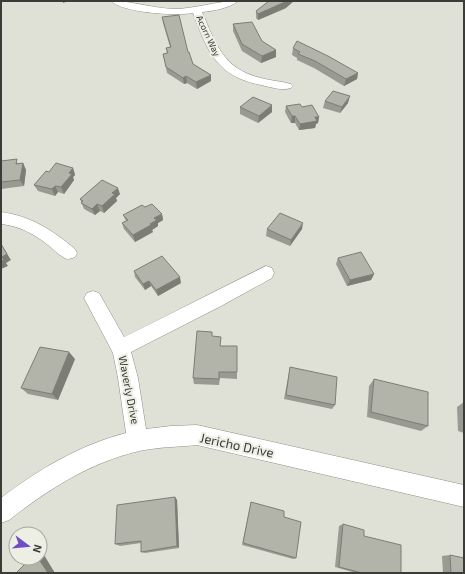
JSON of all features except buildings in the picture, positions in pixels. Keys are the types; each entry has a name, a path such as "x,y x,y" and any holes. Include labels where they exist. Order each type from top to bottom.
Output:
{"street":[{"path":"116,1 132,6 158,10 196,9 233,1"},
{"name":"Acorn Way","path":"196,9 217,56 227,67 254,80 288,86"},
{"path":"1,218 32,225 69,253"},
{"path":"120,348 215,301 266,273"},
{"name":"Waverly Drive","path":"93,298 120,348 128,378 138,441"},
{"name":"Jericho Drive","path":"1,512 46,478 80,460 114,447 164,436 197,436 464,496"}]}
